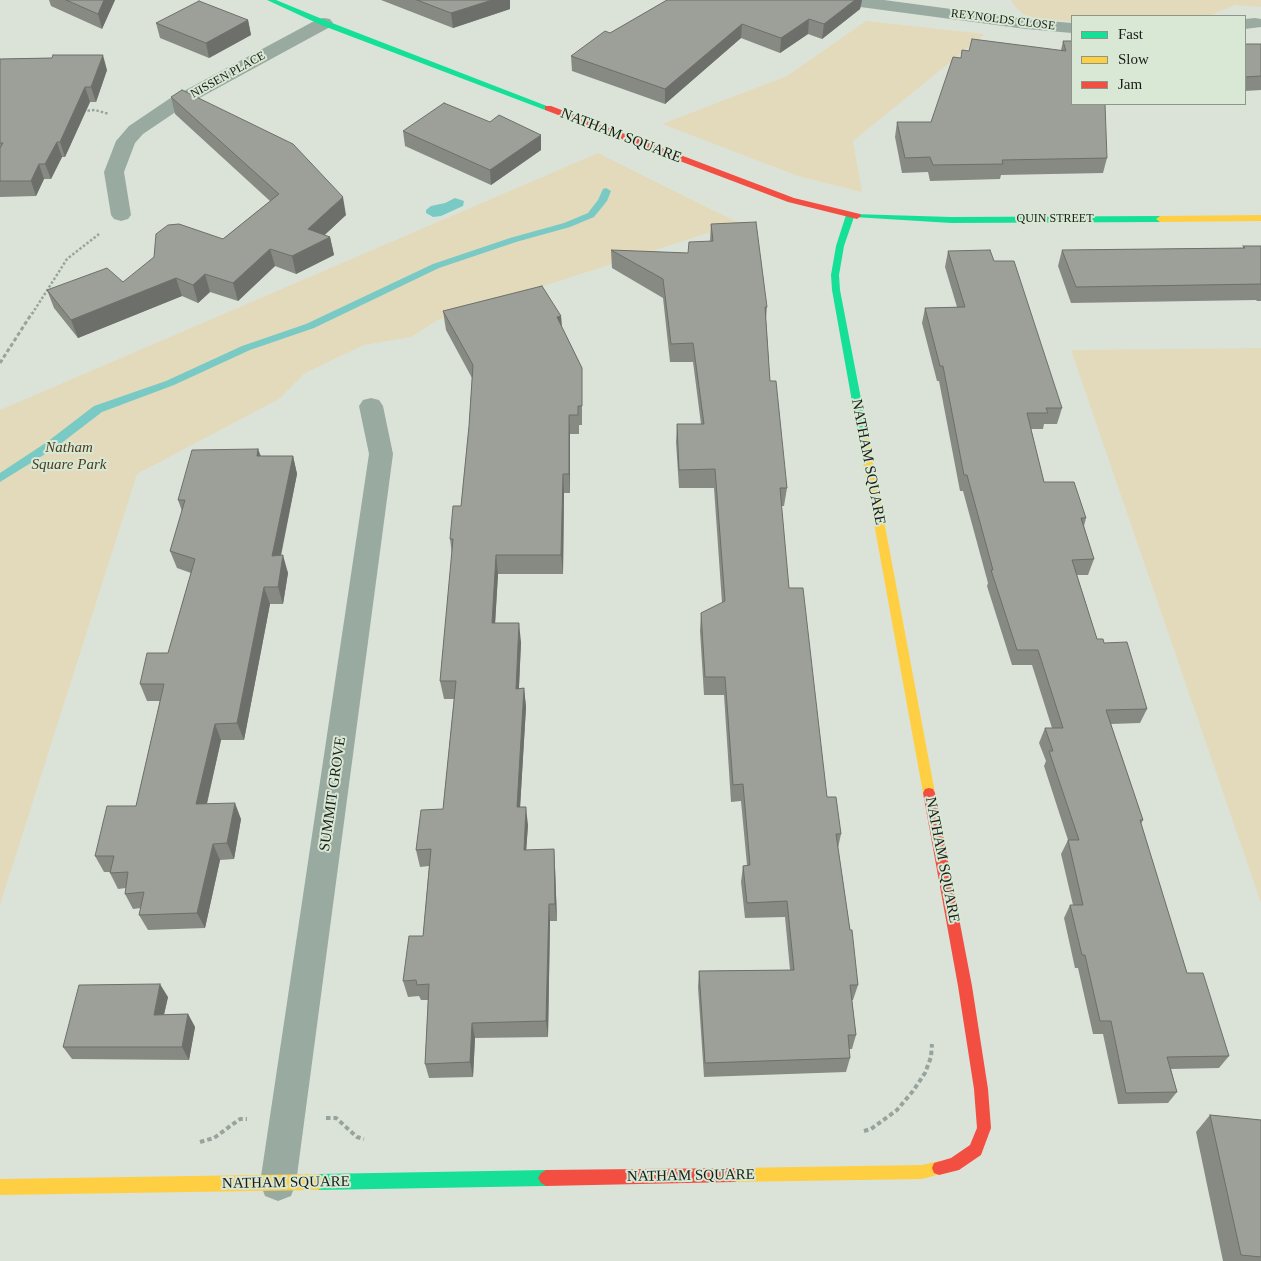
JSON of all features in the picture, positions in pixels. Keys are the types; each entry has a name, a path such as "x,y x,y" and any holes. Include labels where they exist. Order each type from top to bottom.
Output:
{"street":[{"name":"NATHAM SQUARE","path":"0,1187 922,1172 954,1165 976,1150 984,1128 981,1089 965,986 836,290 835,275 840,246 850,214 791,200 324,23 270,0"},
{"name":"REYNOLDS CLOSE","path":"845,0 1071,28"},
{"path":"993,19 997,0"},
{"name":"NISSEN PLACE","path":"121,215 114,172 126,141 145,122 324,23"},
{"name":"QUIN STREET","path":"850,214 906,219 952,220 1261,218"},
{"name":"SUMMIT GROVE","path":"278,1183 381,454 371,406"}],"path":[{"path":"76,111 95,110 145,122"},
{"path":"0,363 67,260 121,215"},
{"path":"863,1131 871,1129 897,1110 913,1091 925,1073 931,1057 933,1036"},
{"path":"317,1118 336,1118 357,1137 372,1142"},
{"path":"195,1143 214,1138 240,1119 249,1119"}],"green space":[{"path":"1011,0 1261,0 1261,7 1235,5 1211,15 1071,15 1071,21 1035,18 1025,15 1017,9"},
{"path":"866,21 985,34 853,141 862,192 798,176 662,124 787,76"},
{"name":"Natham Square Park","path":"598,153 739,223 438,320 411,337 364,345 305,373 279,399 137,474 0,905 0,410"},
{"path":"1261,348 1261,903 1071,350"}],"water":[{"path":"455,198 464,201 463,206 441,216 433,217 426,213 426,210 431,206 445,203"}],"building":[{"path":"66,0 104,0 98,14"},
{"path":"417,0 492,0 451,13"},
{"path":"667,0 855,0 824,24 809,19 781,38 742,24 665,89 571,56 605,31 610,33"},
{"path":"199,1 248,20 206,43 156,23"},
{"path":"972,39 1066,51 1063,41 1071,41 1071,105 1105,105 1107,158 1002,160 1003,164 933,165 930,157 905,158 897,122 931,122 953,57 961,58 962,50 969,51"},
{"path":"1246,44 1261,44 1261,76 1246,77"},
{"path":"53,55 103,55 91,87 85,87 60,142 57,142 45,164 39,164 31,181 0,181 0,148 3,143 0,143 0,59 52,58"},
{"path":"182,90 293,144 343,197 308,229 330,237 292,256 270,249 233,283 205,274 193,285 176,278 71,320 47,290 107,268 123,282 154,257 156,234 168,225 179,224 223,239 279,194 171,97"},
{"path":"444,103 490,122 499,115 541,135 490,170 403,131"},
{"path":"756,222 767,307 765,307 770,381 776,381 787,488 780,488 789,588 803,588 827,797 836,797 841,834 836,834 850,930 852,930 858,985 850,985 856,1035 848,1035 850,1058 705,1063 699,971 794,970 787,901 747,903 743,866 750,865 743,784 733,785 725,677 705,677 701,613 725,601 715,469 679,470 677,424 704,424 693,343 671,344 663,279 611,250 688,253 689,242 713,241 711,224"},
{"path":"1243,246 1261,246 1261,284 1076,287 1062,250 1245,248"},
{"path":"990,250 994,261 1014,261 1062,408 1046,408 1048,413 1027,413 1044,482 1074,482 1086,518 1081,518 1094,559 1072,560 1097,639 1103,639 1104,643 1127,642 1147,709 1106,710 1143,820 1140,820 1187,973 1203,973 1229,1056 1167,1057 1177,1092 1126,1093 1111,1021 1100,1021 1085,955 1082,955 1070,905 1083,905 1068,840 1079,840 1049,751 1053,751 1045,728 1063,728 1038,650 1017,650 991,570 993,570 967,475 964,475 943,366 940,366 925,308 965,307 948,251"},
{"path":"542,286 561,316 557,317 582,368 582,406 578,406 578,415 569,415 569,474 563,474 561,555 496,555 492,623 519,623 516,689 524,688 517,807 526,807 524,850 554,849 555,904 549,904 546,1021 472,1023 470,1062 425,1064 429,984 417,985 416,980 403,981 409,936 423,936 431,849 416,850 421,810 443,809 456,681 440,681 453,539 450,539 453,506 461,506 473,365 443,311"},
{"path":"258,449 257,456 293,456 272,556 283,555 278,587 264,587 237,723 215,724 196,804 235,803 227,843 213,844 197,913 139,915 144,892 125,894 128,872 110,873 114,856 95,856 107,806 136,806 164,684 140,684 147,653 168,653 195,559 170,551 185,500 178,500 192,450"},
{"path":"160,984 154,1015 188,1014 182,1047 63,1047 79,985"},
{"path":"1210,1115 1261,1120 1261,1257 1241,1255"}],"waterway":[{"path":"0,478 51,445 98,409 170,383 246,348 310,326 436,266 513,240 567,225 591,215 602,201 606,191"}],"traffic: fast":[{"path":"270,0 324,23 548,108"},
{"path":"850,215 840,246 835,275 836,290 863,435"},
{"path":"857,216 951,220 1160,219"},
{"path":"318,1182 546,1178"}],"traffic: slow":[{"path":"1160,219 1261,218"},
{"path":"863,435 929,793"},
{"path":"734,1175 922,1172 939,1168"},
{"path":"0,1187 318,1182"}],"traffic: jam":[{"path":"548,108 791,200 857,216"},
{"path":"929,793 965,986 981,1089 984,1128 976,1150 954,1165 939,1168"},
{"path":"546,1178 734,1175"}]}
